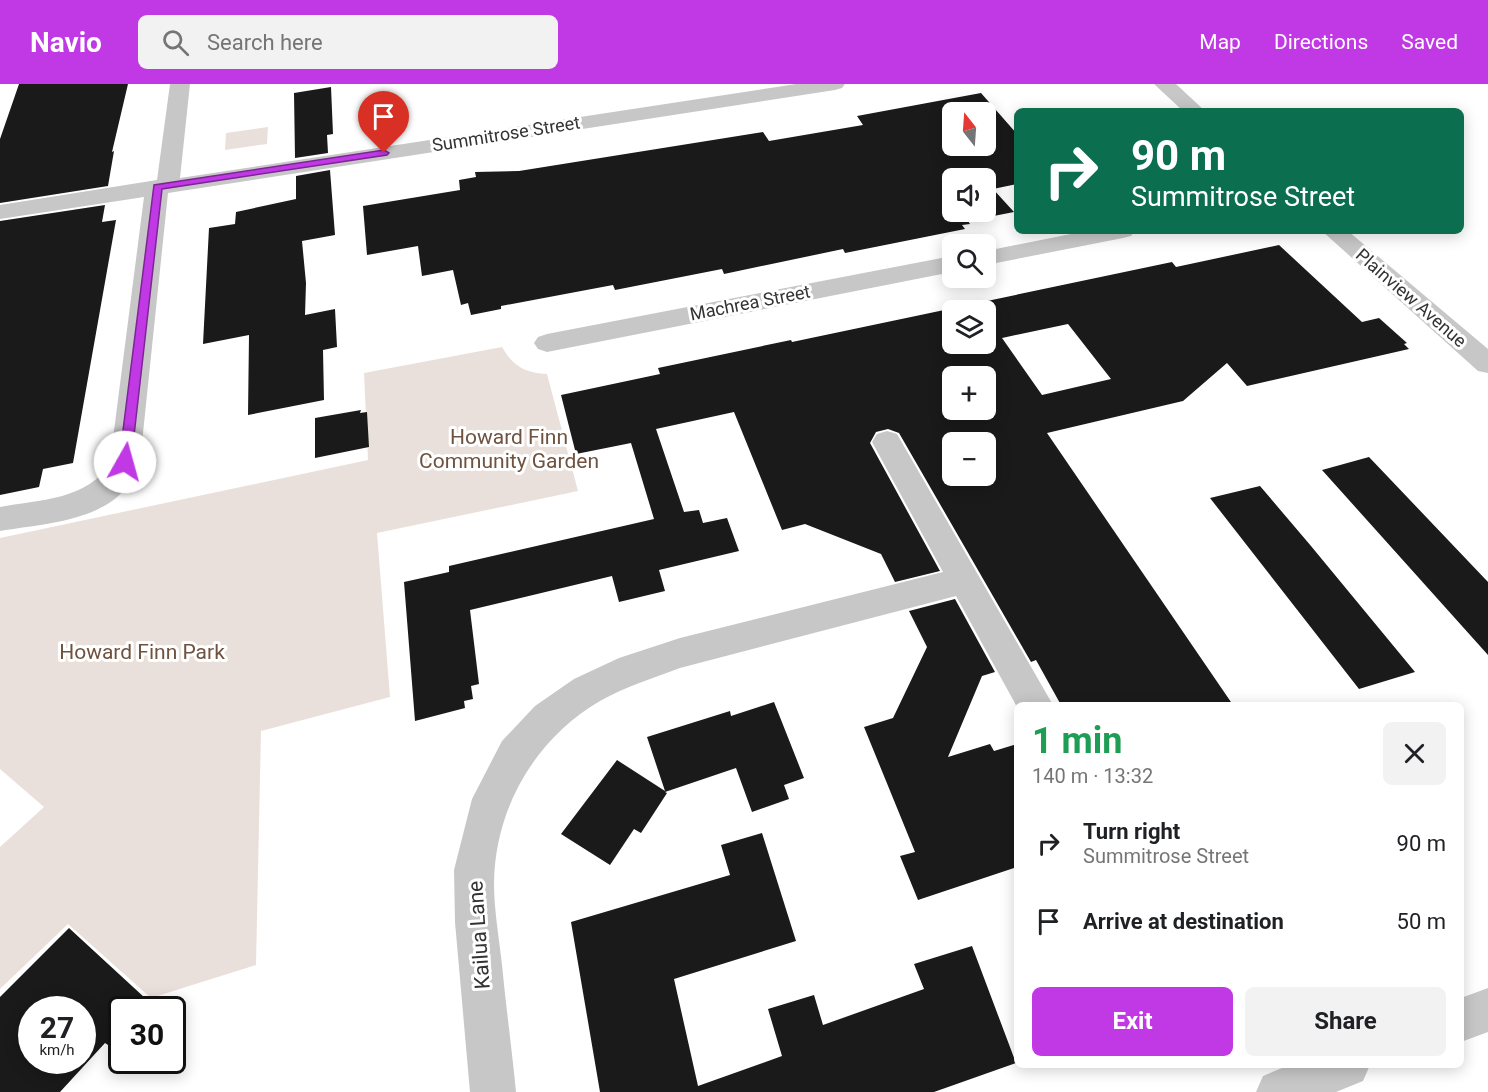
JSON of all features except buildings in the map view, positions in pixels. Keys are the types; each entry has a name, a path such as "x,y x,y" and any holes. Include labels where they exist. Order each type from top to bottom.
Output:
{"street":[{"path":"0,519 81,502 110,488 120,475 125,462 163,187 180,84"},
{"name":"Summitrose Street","path":"0,212 835,84"},
{"path":"1164,84 1192,108"},
{"path":"996,256 1108,234"},
{"name":"Plainview Avenue","path":"1337,234 1488,364"},
{"name":"Machrea Street","path":"547,343 942,266"},
{"path":"887,442 1033,702"},
{"name":"Kailua Lane","path":"493,1092 474,902 476,858 484,820 497,785 514,756 535,729 554,711 576,696 632,667 964,580"},
{"path":"1279,1092 1339,1068"}],"green space":[{"path":"268,127 267,144 225,150 226,133"},
{"name":"Howard Finn Park","path":"502,347 510,359 520,367 532,372 547,374 578,491 377,533 390,697 261,731 256,965 157,996 149,996 68,924 0,989 0,847 44,807 0,769 0,538 368,460 364,373"}],"route":[{"path":"125,462 157,187 384,153"}],"park label":[{"name":"Howard Finn Community Garden","path":"509,449"}]}
